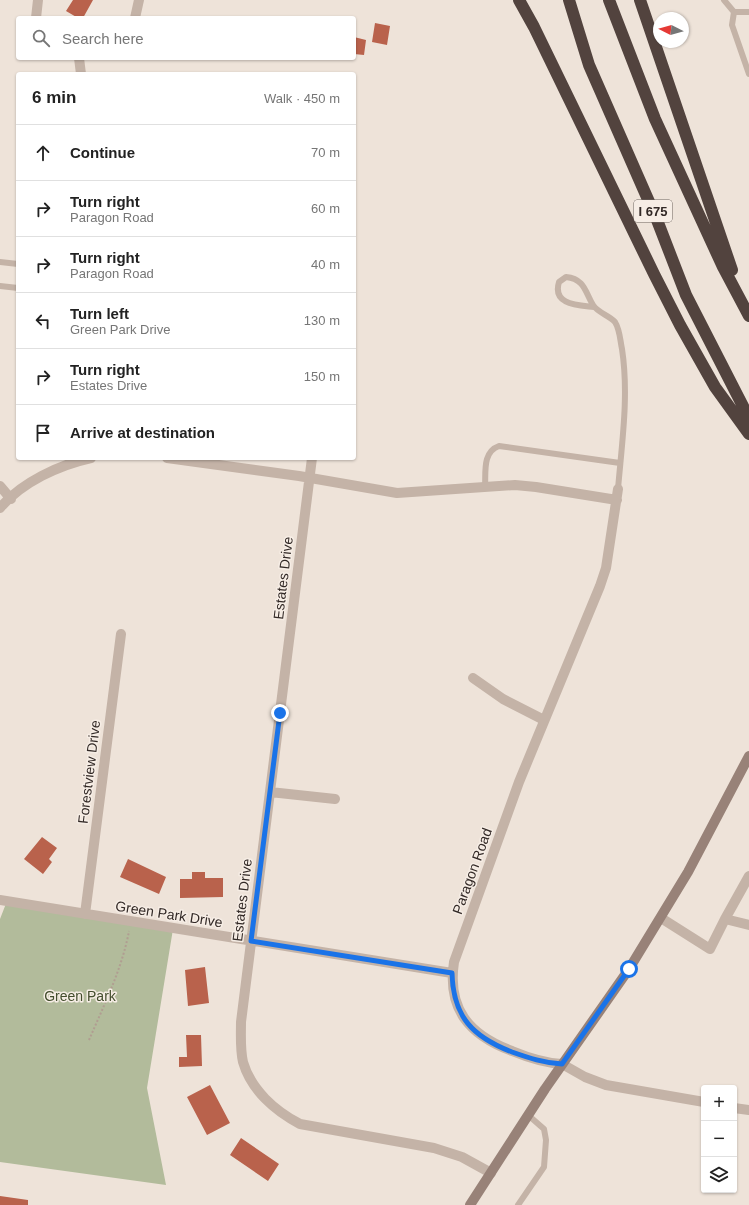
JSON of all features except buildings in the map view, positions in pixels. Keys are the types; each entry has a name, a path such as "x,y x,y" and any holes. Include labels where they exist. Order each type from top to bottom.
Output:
{"highway":[{"path":"519,0 534,27 680,325 715,387 749,434"},
{"name":"I 675","path":"569,0 589,65 657,220 686,296 749,418"},
{"name":"I 675","path":"609,0 655,119 723,267 747,312"},
{"path":"640,0 747,312"}],"main road":[{"path":"470,1205 562,1064 629,969 661,918 692,866 749,756"}],"street":[{"path":"36,16 38,0"},
{"path":"135,16 139,0"},
{"path":"79,60 81,72"},
{"path":"0,508 11,498 42,476 62,467 85,460"},
{"path":"181,460 310,478 397,493 424,493 485,487 515,486 536,487 617,500"},
{"name":"Estates Drive","path":"312,460 241,1022 243,1061 253,1082 274,1107 300,1124 313,1128 434,1148 462,1157 491,1173"},
{"path":"0,486 11,498"},
{"name":"Paragon Road","path":"618,489 606,568 600,586 519,782 454,962 452,973 455,998 460,1013 474,1031 496,1046 537,1061 562,1064 585,1077 606,1085 701,1101"},
{"name":"Forestview Drive","path":"85,914 121,634"},
{"path":"473,678 503,699 544,720"},
{"path":"270,792 335,799"},
{"path":"661,918 710,949 749,876"},
{"name":"Green Park Drive","path":"0,900 452,973"},
{"path":"725,920 749,925"},
{"path":"737,1108 749,1110"}],"lane":[{"path":"724,0 734,12 732,25 749,74"},
{"path":"734,12 749,12"},
{"path":"0,262 16,264"},
{"path":"594,307 584,286 579,280 566,277 559,282 557,292 559,297 564,301 594,307 614,322 619,332 625,372 625,403 618,489"},
{"path":"0,286 16,288"},
{"path":"485,487 486,461 488,454 493,448 499,446 620,463"},
{"path":"518,1205 544,1167 546,1140 544,1129 528,1115"}],"path":[{"path":"89,1040 126,948 131,922"}],"green space":[{"name":"Green Park","path":"7,901 173,929 147,1088 166,1185 0,1162 0,919"}],"route":[{"path":"280,713 251,941 452,973 455,998 460,1013 474,1031 496,1046 546,1063 562,1064 603,1008 629,969"}]}
